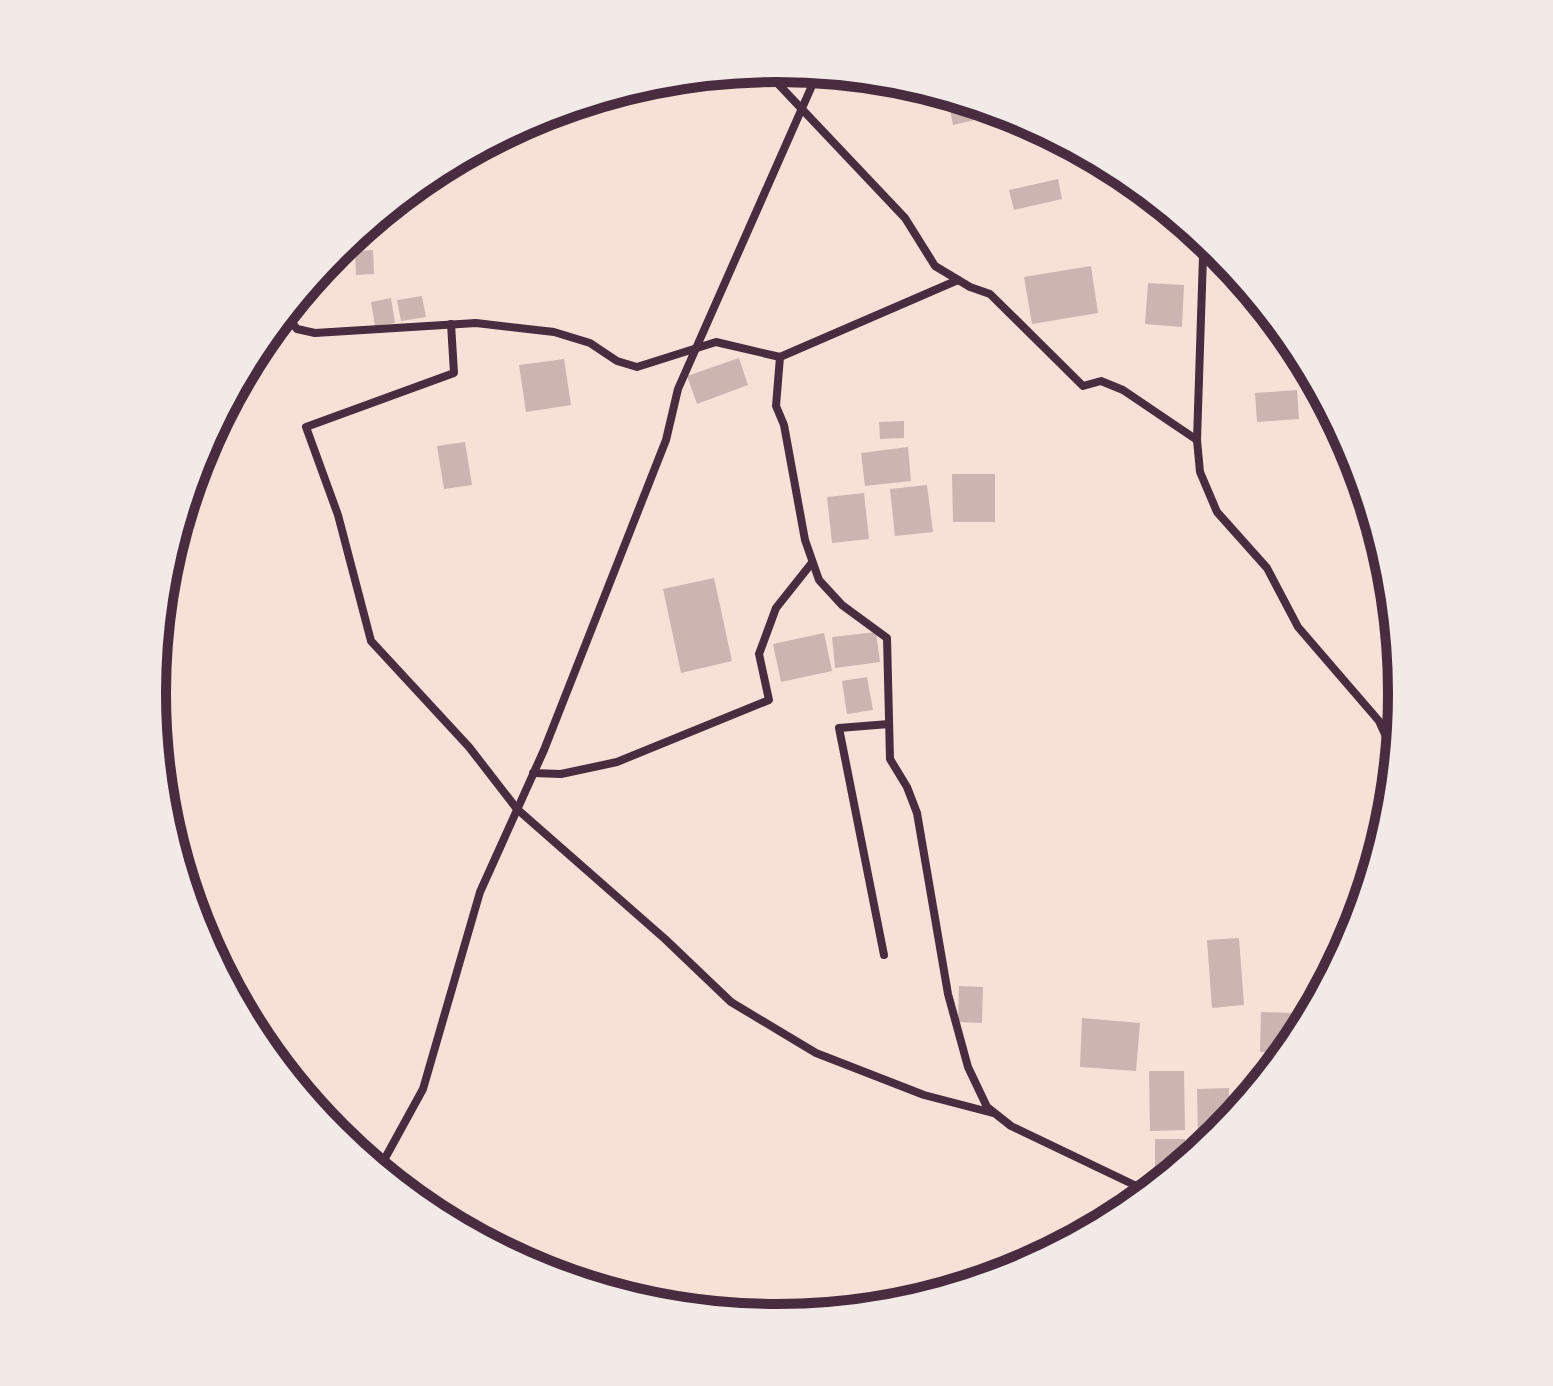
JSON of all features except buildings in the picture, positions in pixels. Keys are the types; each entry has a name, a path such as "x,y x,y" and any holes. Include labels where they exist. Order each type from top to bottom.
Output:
{"street":[{"path":"777,82 905,218 935,266 990,294 1083,386 1101,381 1123,390 1197,440"},
{"path":"384,1160 423,1089 476,904 533,773 666,440 683,377 813,83"},
{"path":"1203,255 1197,440 1200,472 1217,512 1267,568 1298,627 1379,721 1386,736"},
{"path":"292,321 297,329 315,333 476,323 574,336 617,361 637,367 699,344 716,342 780,357 958,280"},
{"path":"451,324 454,373 306,427 338,515 371,641 469,747 517,809 731,1002 816,1053 924,1095 994,1114"},
{"path":"780,357 776,406 784,425 811,564 830,594 887,638 890,759 917,813 940,955 959,1039 975,1087 994,1114 1011,1126 1137,1186"},
{"path":"533,773 561,774 617,762 769,700 759,654 776,608 811,564"},
{"path":"884,955 839,728 889,724"}]}
